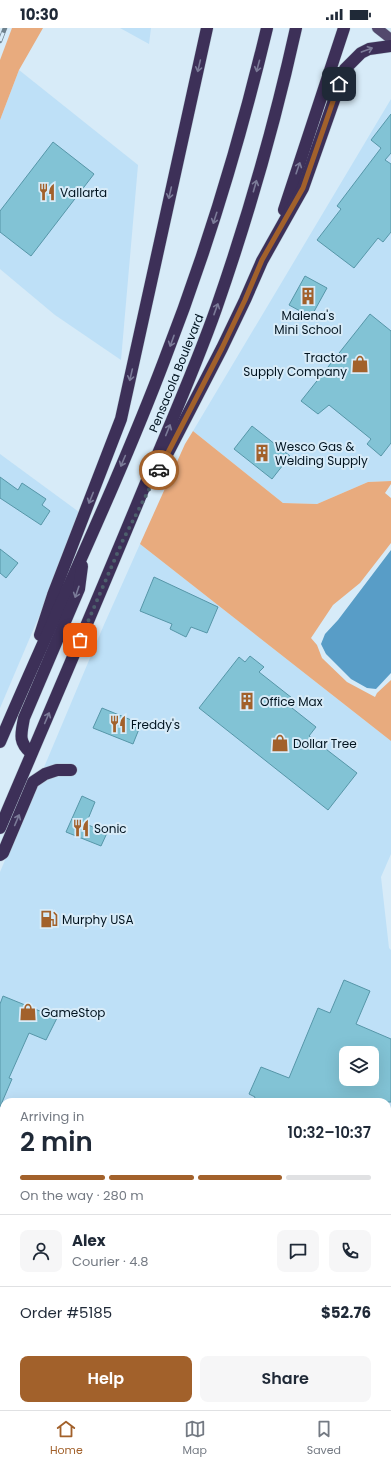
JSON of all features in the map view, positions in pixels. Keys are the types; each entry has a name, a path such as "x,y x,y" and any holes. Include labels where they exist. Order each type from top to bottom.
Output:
{"highway":[{"path":"24,688 53,595 121,419 208,28"},
{"name":"Pensacola Boulevard","path":"0,742 83,554 163,363 189,294 217,211 242,128 267,28"},
{"name":"Pensacola Boulevard","path":"0,828 123,540 192,371 221,295 265,154 296,28"},
{"path":"277,232 344,28"},
{"path":"123,540 222,348 262,260 303,188 345,69 358,54 368,49 391,46"},
{"path":"31,753 24,747 21,736 24,718 79,589 83,554"},
{"path":"0,855 3,853 33,782 45,774 57,770 71,770"}],"main road":[{"path":"377,28 391,39"}],"shaded area":[{"path":"12,28 43,28 19,70 0,120 0,60"},
{"path":"120,28 151,28 149,44"},
{"path":"19,70 138,165 121,360 55,315 0,269 0,120"},
{"path":"391,99 391,481 368,482 317,504 283,503 193,431"},
{"path":"193,431 283,503 317,504 368,482 391,481 391,484 385,493 391,498 391,543 360,583 333,605 311,638 317,645 322,658 347,682 375,697 377,693 391,680 391,741 140,544 185,444"},
{"path":"0,454 79,512 71,541 0,708"},
{"path":"140,544 391,741 391,854 381,877 389,948 391,950 391,1098 0,1098 0,872 103,627"}],"water":[{"path":"391,550 391,673 376,689 367,688 351,679 326,654 321,644 325,634 338,620"}],"building":[{"path":"391,114 391,153 385,160 391,164 391,232 383,242 378,238 354,268 317,240 341,209 337,206 381,148 371,140"},
{"name":"Vallarta","path":"53,142 94,174 31,256 0,232 0,211"},
{"name":"Malena's Mini School","path":"305,276 327,288 311,317 289,305"},
{"name":"Tractor Supply Company","path":"370,314 391,331 391,443 381,456 367,444 371,439 329,405 318,414 301,401"},
{"name":"Wesco Gas & Welding Supply","path":"252,426 290,456 272,479 234,449"},
{"path":"0,477 18,490 22,483 46,499 42,505 50,511 41,525 0,498"},
{"path":"0,549 18,563 6,578 0,573"},
{"path":"154,577 218,607 207,633 191,627 186,637 170,629 172,624 140,611"},
{"path":"250,656 264,667 259,672 292,698 287,704 316,727 309,736 357,773 328,810 199,708 239,657 245,662"},
{"path":"102,708 141,724 133,744 93,728"},
{"name":"Sonic","path":"82,796 95,802 86,824 107,833 101,846 66,832"},
{"path":"344,980 370,991 356,1024 391,1039 391,1098 255,1098 249,1094 261,1067 289,1078 318,1008 330,1013"},
{"path":"3,996 57,1018 46,1040 29,1033 9,1078 12,1079 4,1098 0,1098 0,1004"}],"railway":[{"path":"0,41 5,28"}],"way so far":[{"path":"80,640 123,540 159,470"}],"place":[{"name":"Vallarta","path":"47,192"},
{"name":"Malena's Mini School","path":"308,296"},
{"name":"Tractor Supply Company","path":"360,364"},
{"name":"Wesco Gas & Welding Supply","path":"262,453"},
{"name":"Office Max","path":"247,701"},
{"name":"Freddy's","path":"118,724"},
{"name":"Dollar Tree","path":"280,743"},
{"name":"Sonic","path":"81,828"},
{"name":"Murphy USA","path":"49,919"},
{"name":"GameStop","path":"28,1012"}],"route":[{"path":"159,470 222,348 262,260 303,188 339,84"}]}
